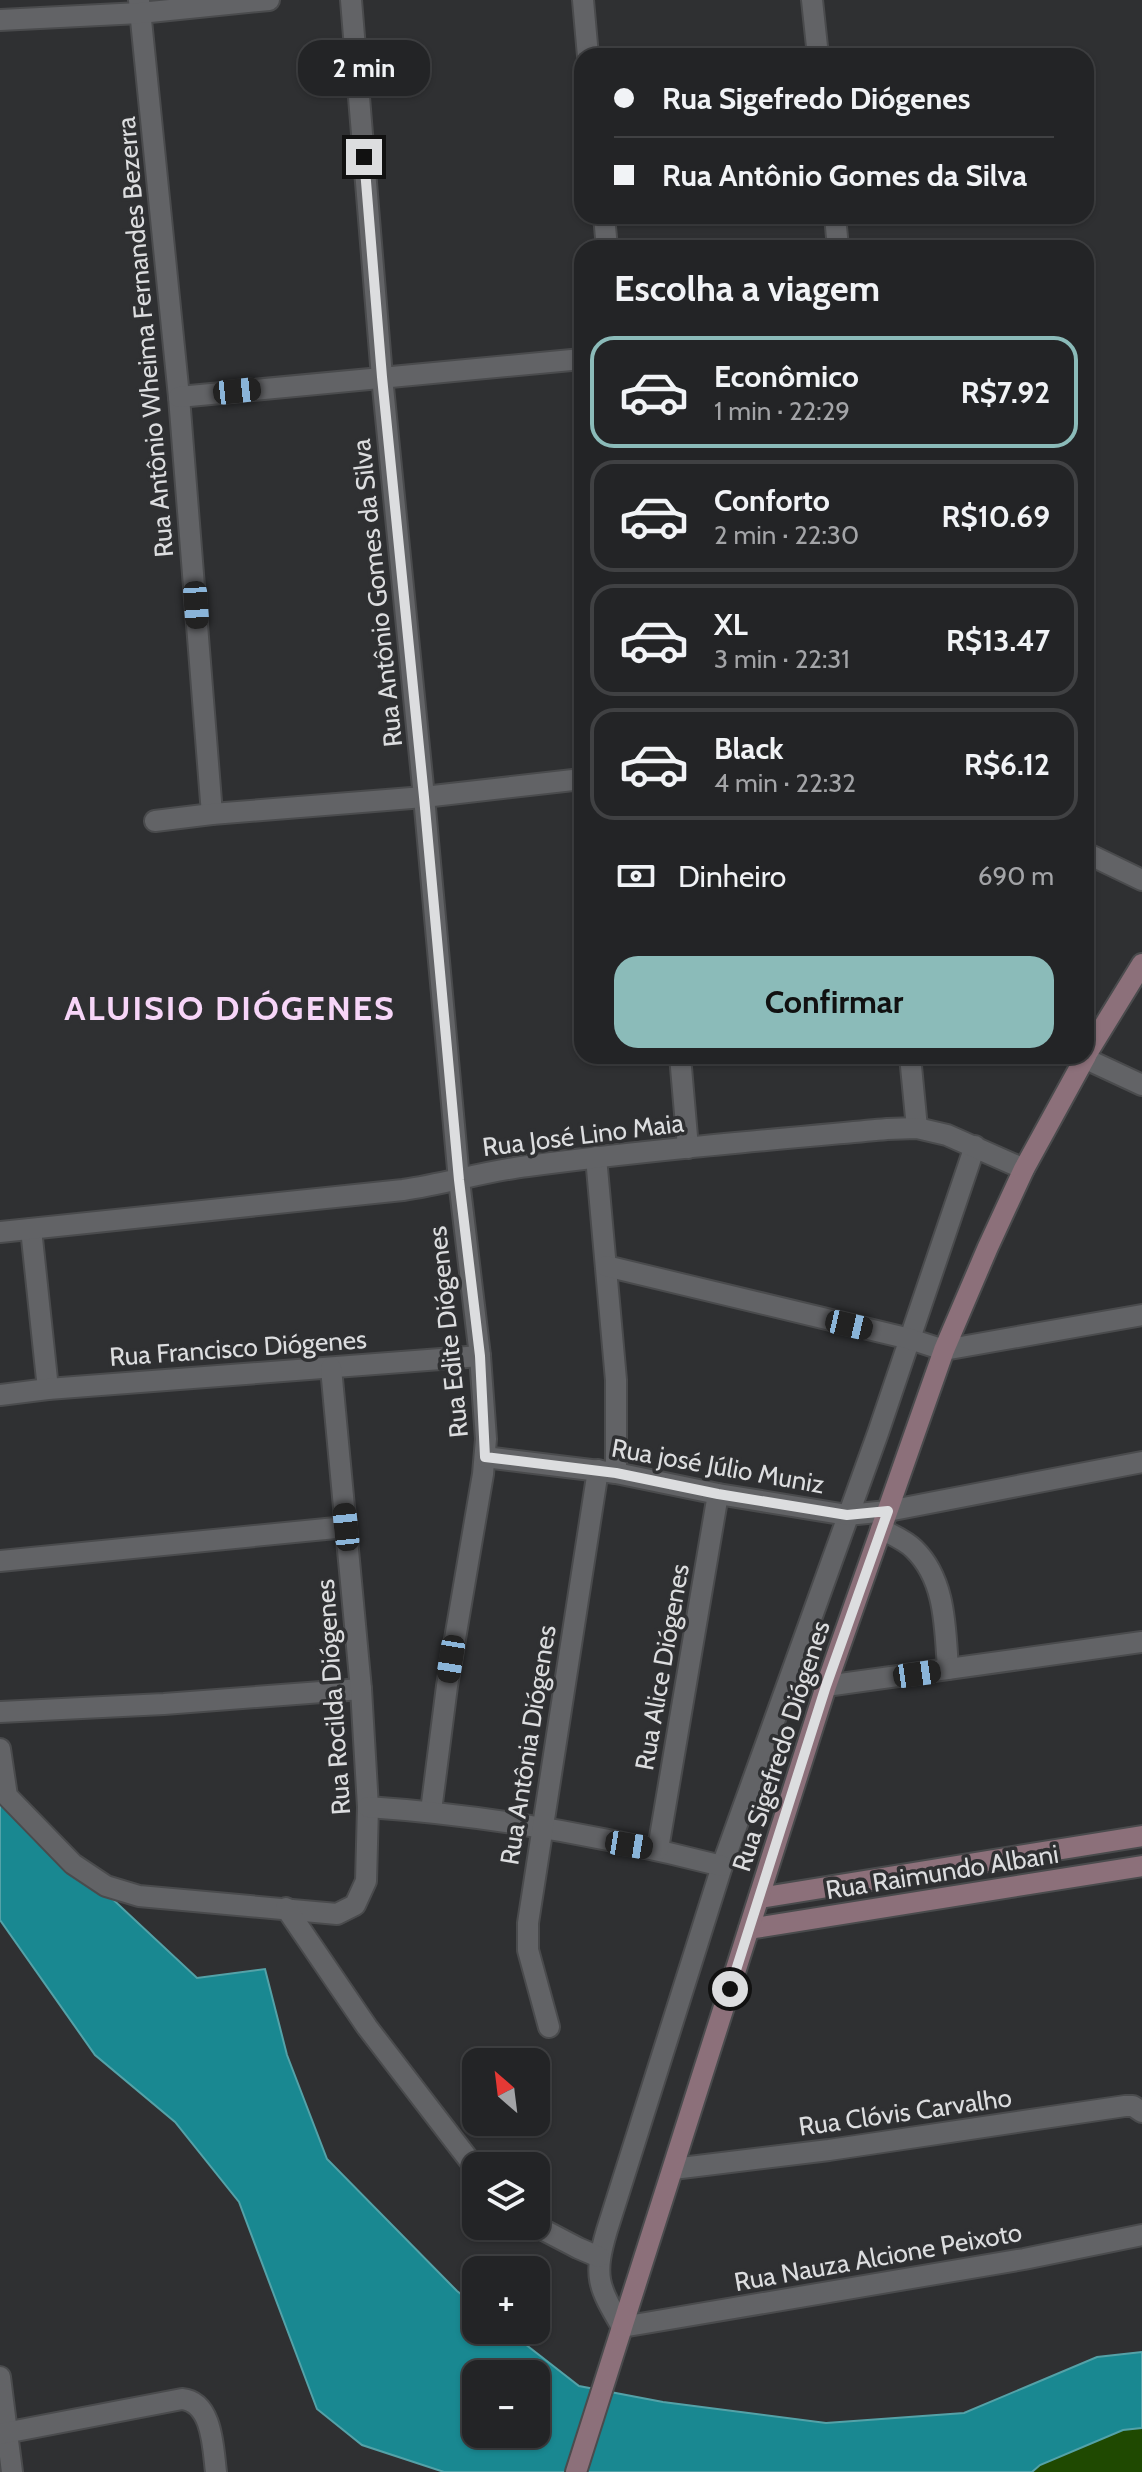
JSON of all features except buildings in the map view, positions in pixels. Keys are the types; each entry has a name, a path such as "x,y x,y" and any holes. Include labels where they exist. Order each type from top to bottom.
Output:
{"main road":[{"name":"Rua Sigefredo Diógenes","path":"1094,1042 1142,964"},
{"name":"Rua Sigefredo Diógenes","path":"576,2472 826,1686 944,1350 1024,1169 1081,1064"},
{"name":"Rua Raimundo Albani","path":"759,1898 1142,1836"},
{"path":"1092,1844 1097,1873"},
{"name":"Rua Raimundo Albani","path":"749,1929 1142,1866"},
{"path":"866,1910 867,1881"}],"street":[{"path":"0,20 139,7 269,0"},
{"name":"Rua Antônio Gomes da Silva","path":"351,0 382,377 459,1180"},
{"path":"583,0 587,48"},
{"path":"812,0 817,48"},
{"name":"Rua Antônio Wheima Fernandes Bezerra","path":"139,7 179,397 212,814"},
{"path":"179,397 574,360"},
{"path":"155,821 574,780"},
{"path":"1094,857 1142,880"},
{"path":"1094,1061 1140,1079"},
{"path":"681,1064 688,1148"},
{"path":"911,1064 917,1128"},
{"name":"Rua José Lino Maia","path":"0,1232 403,1190 491,1171 596,1157 917,1128 947,1135 1024,1169"},
{"path":"622,2327 601,2285 599,2257 722,1866 910,1339 975,1146"},
{"name":"Rua Antônia Diógenes","path":"549,2027 528,1950 531,1894 607,1472 616,1380 596,1157"},
{"name":"Rua Edite Diógenes","path":"431,1811 449,1670 485,1457 480,1356 459,1180"},
{"path":"31,1229 48,1389"},
{"path":"606,1266 910,1339 944,1350 1142,1315"},
{"name":"Rua Francisco Diógenes","path":"0,1395 480,1356"},
{"name":"Rua Rocilda Diógenes","path":"286,1908 337,1914 355,1905 366,1881 368,1807 361,1689 331,1368"},
{"name":"Rua josé Júlio Muniz","path":"485,1457 607,1472 718,1494 885,1520 1142,1462"},
{"name":"Rua Alice Diógenes","path":"658,1849 718,1494"},
{"path":"885,1520 900,1539 917,1553 939,1590 948,1669"},
{"path":"0,1561 346,1527"},
{"path":"826,1686 1142,1642"},
{"path":"0,1712 164,1704 361,1689"},
{"path":"0,1749 7,1796 73,1864 93,1879 116,1891 139,1896 286,1908 367,2027 463,2152"},
{"path":"368,1807 431,1811 658,1849 722,1866"},
{"name":"Rua Clóvis Carvalho","path":"673,2169 829,2150 1125,2106 1133,2106 1142,2112"},
{"path":"550,2233 599,2257"},
{"name":"Rua Nauza Alcione Peixoto","path":"622,2327 1024,2259 1142,2235"},
{"path":"0,2377 3,2433 12,2472"},
{"path":"3,2433 182,2399 191,2400 198,2404 206,2420 216,2472"}],"green space":[{"path":"1142,2428 1142,2472 1032,2472 1040,2465 1123,2430"}],"water":[{"path":"0,1794 197,1978 265,1969 287,2055 327,2159 462,2295 462,2344 525,2344 546,2360 462,2360 462,2448 550,2448 550,2363 579,2386 663,2402 826,2423 964,2413 1097,2357 1142,2352 1142,2428 1123,2430 1040,2465 1032,2472 444,2472 362,2445 317,2409 239,2202 175,2122 95,2055 0,1920"}],"district":[{"name":"ALUISIO DIÓGENES","path":"230,1008"}],"route":[{"path":"364,157 382,377 459,1180 480,1356 485,1457 616,1473 718,1494 847,1515 888,1511 826,1686 730,1989"}]}
